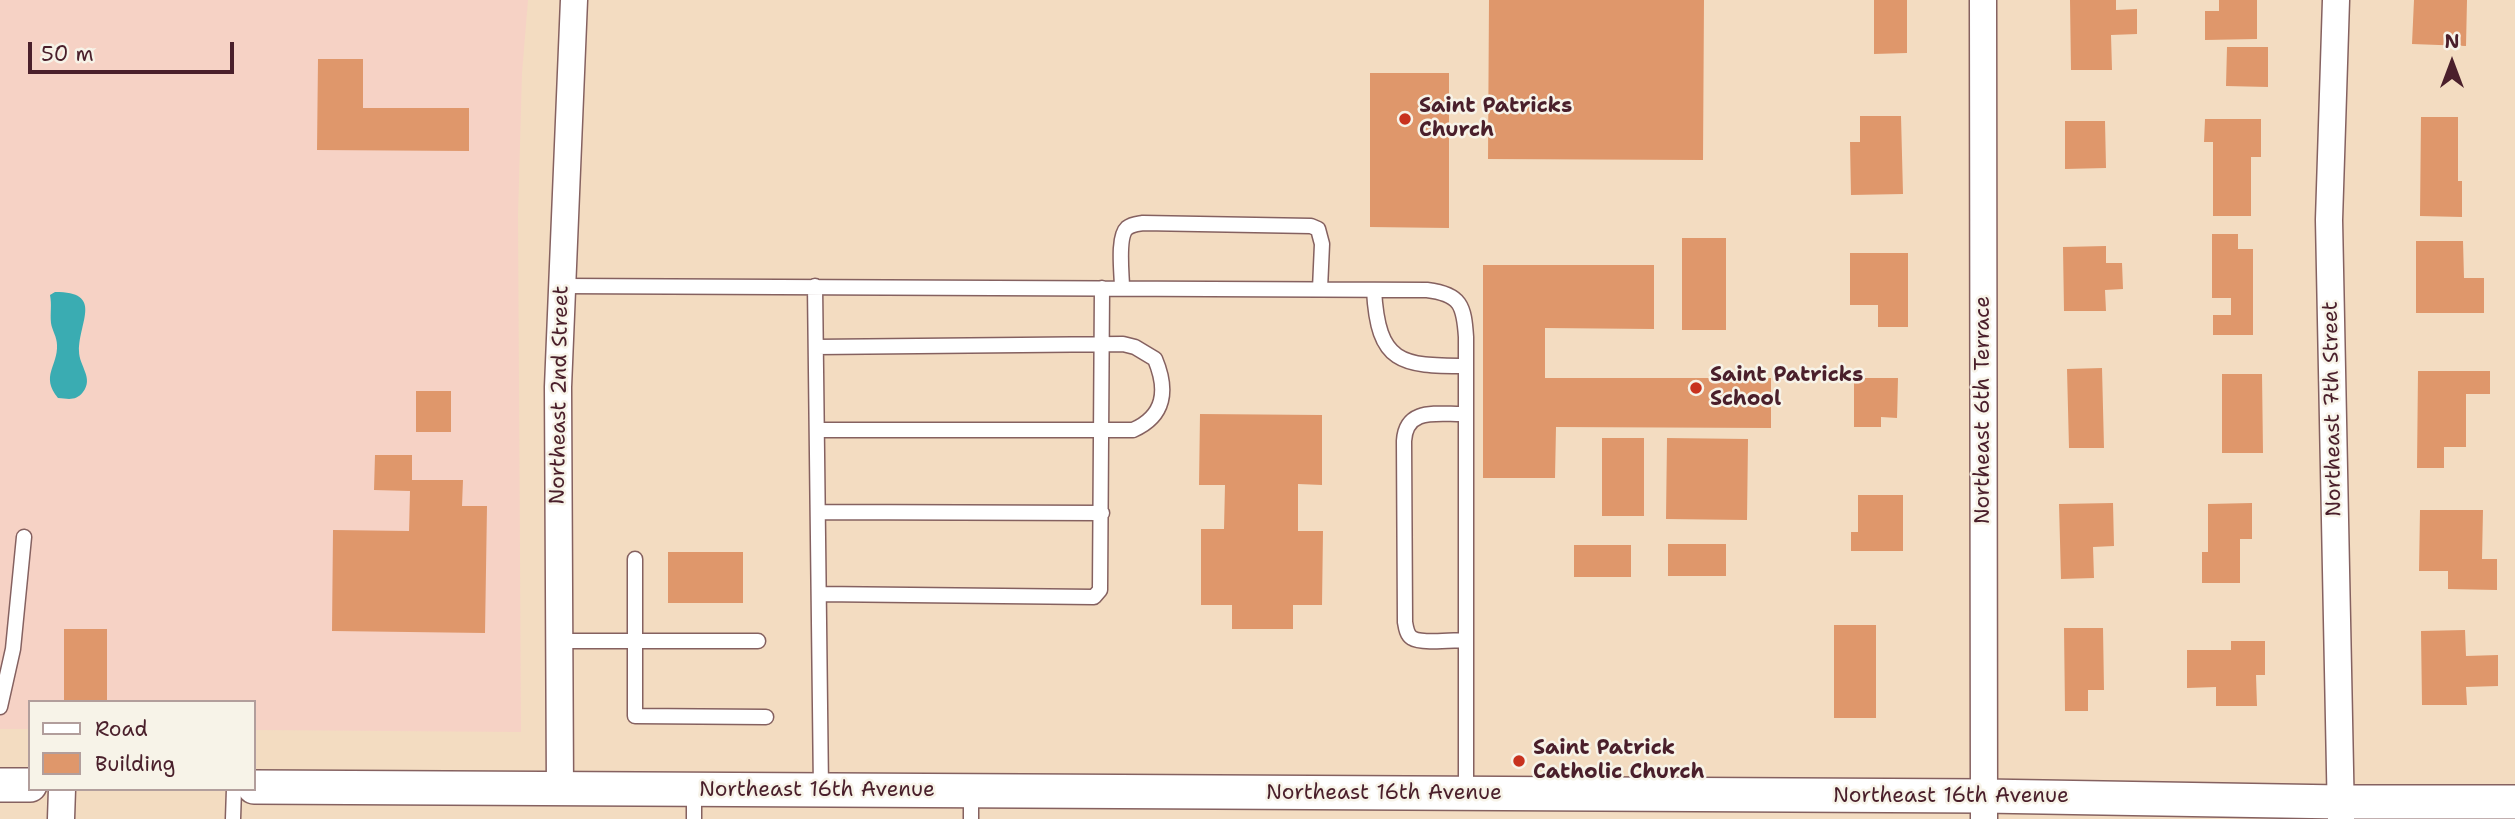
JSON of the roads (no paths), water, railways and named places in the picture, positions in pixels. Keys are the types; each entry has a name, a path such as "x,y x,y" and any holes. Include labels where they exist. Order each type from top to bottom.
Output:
{"street":[{"name":"Northeast 2nd Street","path":"560,790 558,387 574,0"},
{"name":"Northeast 6th Terrace","path":"1983,0 1984,808"},
{"name":"Northeast 7th Street","path":"2336,0 2329,220 2341,811"},
{"path":"0,785 28,785"},
{"name":"Northeast 16th Avenue","path":"256,787 560,790 694,805 821,792 971,805 1466,794 1984,808 2341,811 2515,802"},
{"path":"61,819 62,791"}],"lane":[{"path":"1122,288 1122,238 1125,229 1132,224 1143,223 1311,226 1318,229 1321,236 1320,289"},
{"path":"562,286 1320,289 1441,292 1460,303 1464,312 1466,794"},
{"path":"815,286 821,792"},
{"path":"819,594 1094,597 1102,583 1102,288"},
{"path":"1374,290 1380,330 1394,354 1412,363 1466,366"},
{"path":"816,347 1123,344 1146,352 1155,359 1161,382 1161,400 1153,419 1133,430 817,430"},
{"path":"1466,414 1417,415 1409,421 1404,430 1407,632 1413,639 1466,640"},
{"path":"818,512 1102,513"},
{"path":"0,707 13,649 24,537"},
{"path":"635,559 635,716 766,717"},
{"path":"559,641 758,641"},
{"path":"233,819 234,791"}],"water":[{"path":"55,292 70,293 84,303 79,351 87,382 83,392 72,399 58,398 50,383 57,352 51,323 50,295"}],"place":[{"name":"Saint Patricks Church","path":"1405,119"},
{"name":"Saint Patricks School","path":"1696,388"},
{"name":"Saint Patrick Catholic Church","path":"1519,761"}]}
